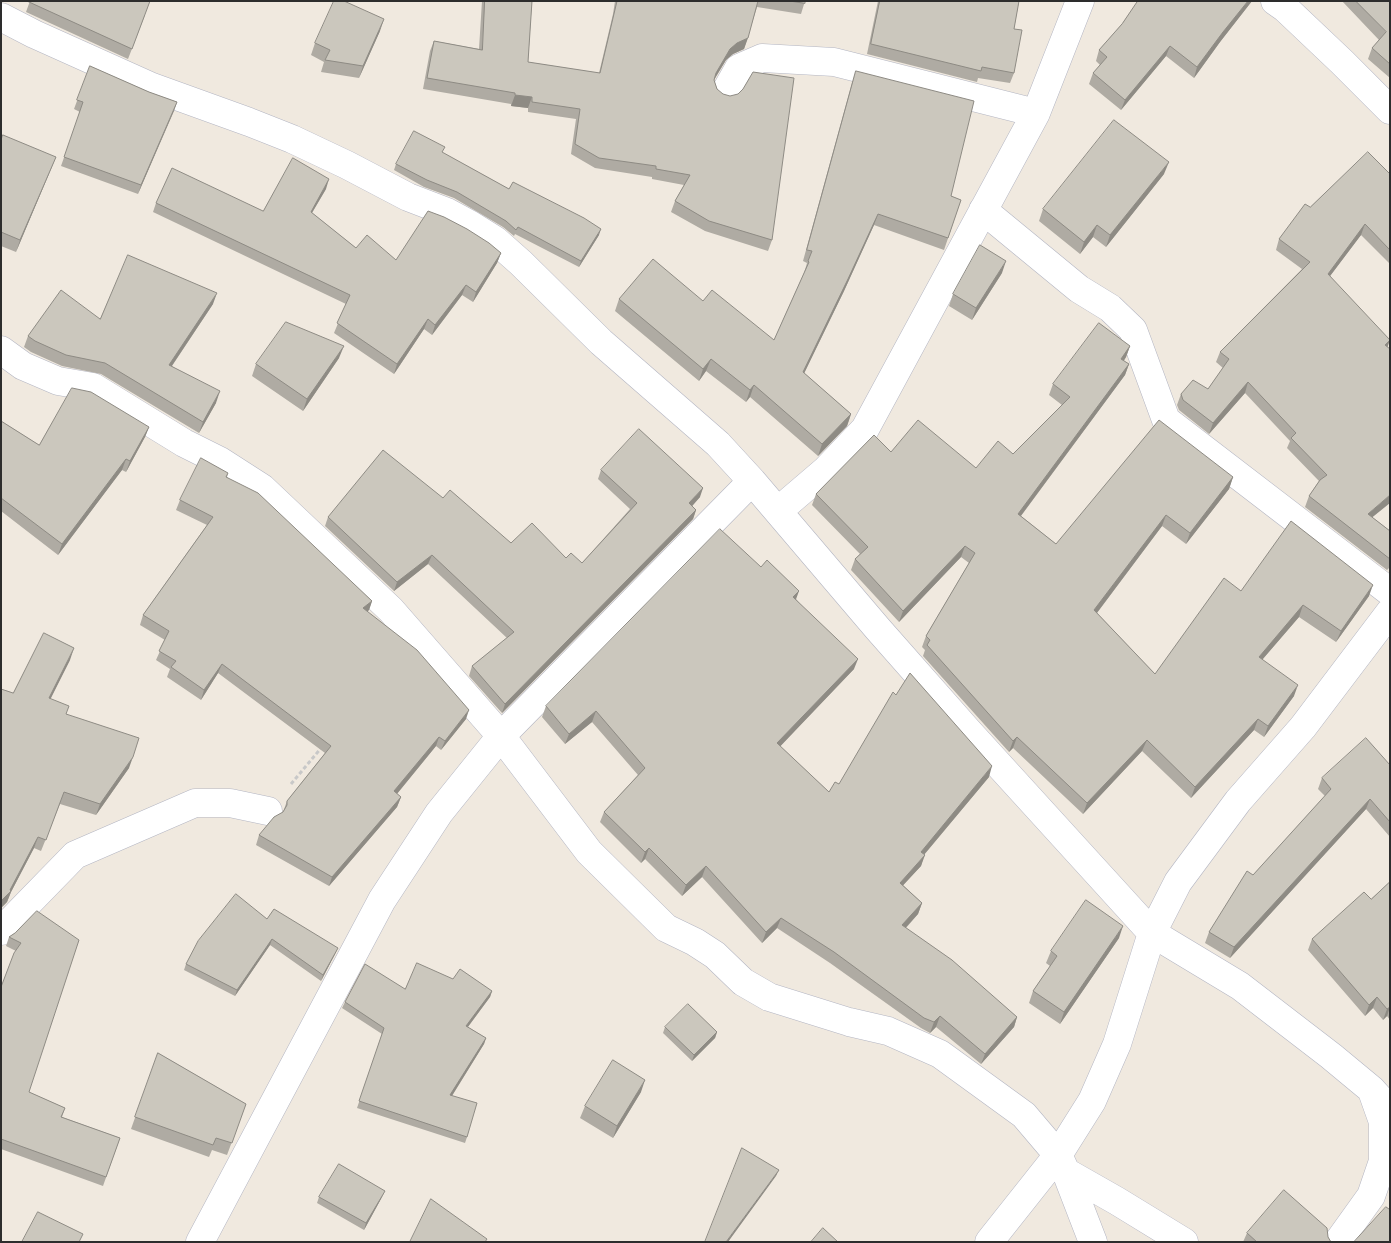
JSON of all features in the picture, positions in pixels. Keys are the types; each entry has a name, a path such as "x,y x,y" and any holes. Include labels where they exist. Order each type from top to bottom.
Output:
{"street":[{"path":"778,511 826,470 865,429 1036,113 1080,1"},
{"path":"1275,1 1328,48 1390,110"},
{"path":"1,17 34,34 152,87 292,139 408,197 447,212 471,224 495,240 521,263 601,342 718,444 962,724 1152,933 1240,986 1331,1056 1381,1100 1383,1161 1371,1196 1338,1242"},
{"path":"726,91 739,68 762,58 834,62 1036,113"},
{"path":"983,210 1079,288 1110,308 1132,330 1166,420 1390,592"},
{"path":"1,350 23,366 58,381 93,386 184,444 220,461 262,488 391,610 501,736 589,852 666,928 716,955 744,982 769,997 849,1022 888,1031 940,1054 1024,1114 1062,1163 1093,1242"},
{"path":"200,1242 382,900 439,813 501,736 752,481"},
{"path":"989,1242 1062,1163 1092,1102 1117,1044 1152,933 1178,882 1238,801 1303,727 1385,628"},
{"path":"1,930 75,855 195,803 230,803 268,812"},
{"path":"1062,1163 1184,1242"}],"path":[{"path":"268,812 325,743"}],"building":[{"path":"30,1 150,1 132,49"},
{"path":"334,1 344,1 384,19 363,66 325,60 330,50 315,43"},
{"path":"485,1 532,1 528,62 600,73 617,1 758,1 748,38 730,49 714,80 717,89 723,94 730,96 738,94 743,89 753,72 794,78 772,240 709,221 675,201 690,175 656,169 656,166 599,158 575,144 580,109 532,102 532,97 515,95 515,93 427,78 434,41 482,50"},
{"path":"880,1 1019,1 1014,29 1022,30 1014,73 982,67 981,71 871,44"},
{"path":"1138,1 1248,1 1197,67 1170,46 1125,100 1093,73 1107,57 1099,50 1122,24"},
{"path":"1356,1 1390,1 1390,64 1372,48 1386,32"},
{"path":"90,66 177,102 141,185 64,157 83,102 77,100"},
{"path":"856,71 974,101 951,196 961,200 948,238 878,214 803,372 851,414 822,444 754,385 750,390 711,359 703,369 619,299 653,259 703,301 712,290 774,340 809,262 812,251 807,250"},
{"path":"1114,120 1169,162 1110,235 1097,225 1084,242 1043,209"},
{"path":"414,131 445,147 442,152 509,189 513,182 584,218 601,229 581,261 518,227 516,230 506,221 457,192 427,180 396,164"},
{"path":"3,135 56,157 20,240 1,232 1,140"},
{"path":"1368,152 1390,174 1390,250 1365,224 1328,274 1390,340 1385,345 1390,349 1390,495 1368,514 1390,531 1390,559 1309,496 1320,480 1327,475 1291,438 1296,433 1248,382 1213,423 1183,400 1181,394 1193,380 1208,389 1229,359 1220,352 1310,262 1279,239 1305,204 1310,207"},
{"path":"293,158 329,179 311,212 356,248 367,235 396,260 428,211 467,229 501,253 476,292 466,285 435,325 428,319 397,364 337,323 350,295 156,203 172,168 263,211"},
{"path":"980,245 1006,261 976,308 953,294"},
{"path":"128,255 217,293 169,365 220,391 203,422 105,363 66,355 28,336 61,290 100,319"},
{"path":"286,322 344,346 307,399 256,364"},
{"path":"1099,323 1130,346 1121,359 1129,364 1018,514 1056,544 1159,420 1233,477 1190,533 1166,515 1094,610 1155,674 1224,578 1241,591 1291,521 1373,585 1341,631 1303,605 1259,657 1298,685 1268,726 1258,719 1195,787 1147,740 1087,803 1017,737 1013,741 927,645 930,640 926,636 975,553 965,546 903,611 855,559 868,547 816,494 874,435 891,452 918,420 976,468 998,441 1013,454 1070,397 1053,384"},
{"path":"72,388 91,392 149,427 130,461 126,459 62,544 1,498 1,421 39,445"},
{"path":"639,429 703,488 689,503 696,510 505,704 472,666 514,632 432,555 397,582 328,517 383,450 443,498 450,490 511,543 532,523 566,558 571,553 582,563 637,503 601,470"},
{"path":"201,458 228,473 226,477 258,493 372,601 363,608 417,650 469,710 445,741 439,737 394,791 401,797 332,877 259,835 274,817 283,812 287,801 331,746 222,664 204,690 171,667 176,661 159,651 169,631 143,615 213,517 180,500"},
{"path":"720,529 761,567 767,560 799,591 793,597 858,659 777,743 829,792 835,782 839,784 893,692 896,695 910,673 992,766 921,852 925,855 900,883 922,903 902,925 952,960 1017,1017 985,1054 940,1016 934,1022 924,1018 834,952 781,918 766,932 706,866 686,885 649,848 645,852 604,812 645,768 596,711 569,734 546,706"},
{"path":"44,633 74,648 49,698 69,706 66,714 139,738 133,757 100,804 64,792 46,840 38,837 11,891 1,901 1,689 13,693"},
{"path":"1366,738 1390,765 1390,822 1370,799 1234,947 1209,932 1247,871 1253,875 1331,789 1322,778"},
{"path":"1390,882 1390,1007 1387,1009 1377,997 1369,1005 1312,939 1364,892 1371,899"},
{"path":"236,894 267,919 274,909 338,948 323,975 272,939 237,990 186,964 198,941"},
{"path":"1086,900 1123,926 1064,1012 1033,991 1057,956 1051,951"},
{"path":"37,911 79,940 29,1092 65,1108 61,1117 120,1138 106,1177 1,1139 1,987 14,953 21,943 9,937"},
{"path":"417,963 453,979 460,969 492,991 466,1026 486,1038 450,1095 477,1103 467,1137 359,1101 384,1028 345,1002 365,964 405,989"},
{"path":"688,1004 717,1032 694,1055 665,1027"},
{"path":"158,1053 246,1104 232,1143 216,1138 213,1145 135,1117"},
{"path":"613,1060 645,1080 617,1126 585,1106"},
{"path":"742,1148 779,1170 726,1242 705,1242"},
{"path":"339,1164 385,1191 366,1223 319,1197"},
{"path":"1284,1190 1327,1228 1328,1237 1331,1242 1257,1242 1247,1233"},
{"path":"431,1199 487,1239 485,1242 410,1242"},
{"path":"1386,1207 1390,1208 1390,1242 1354,1242"},
{"path":"38,1212 83,1234 79,1242 22,1242"},
{"path":"823,1228 838,1242 811,1242"}]}
